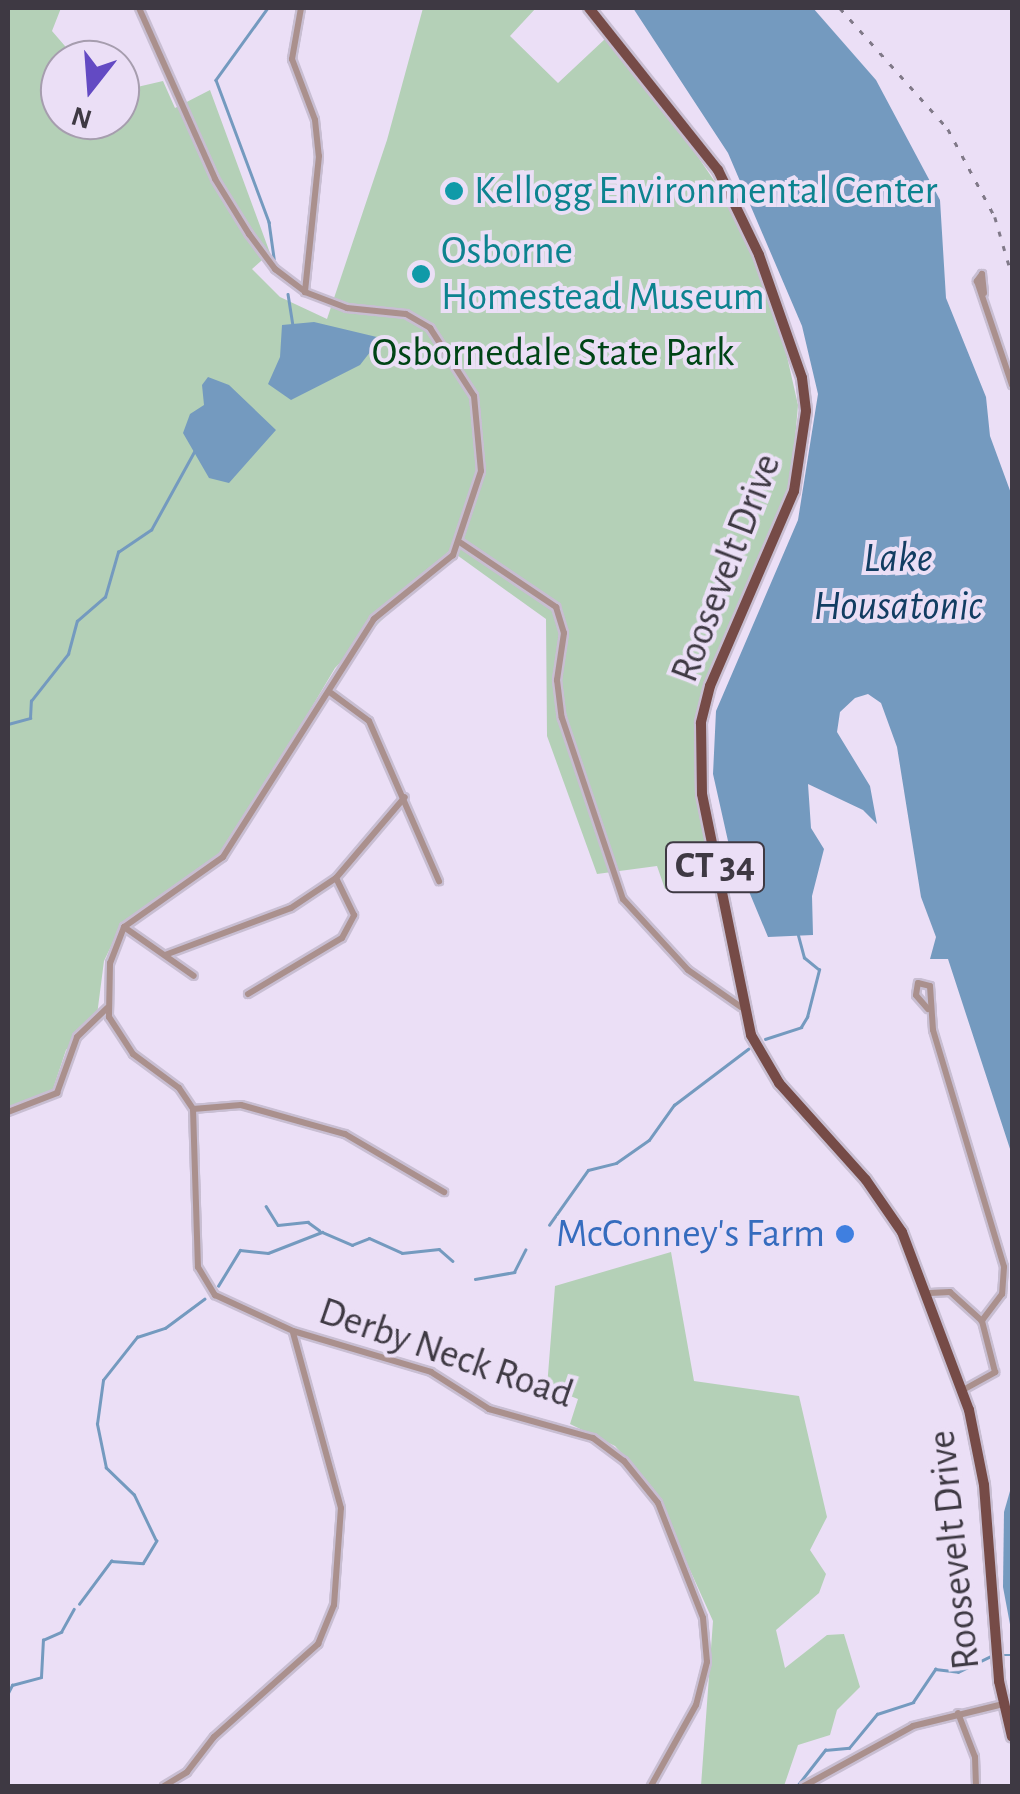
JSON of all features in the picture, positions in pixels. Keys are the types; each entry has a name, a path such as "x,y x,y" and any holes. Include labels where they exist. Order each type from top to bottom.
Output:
{"main road":[{"name":"Roosevelt Drive","path":"588,8 718,170 759,256 802,378 806,411 794,491 710,686 701,723 702,794 741,1007 771,1072 876,1194 930,1293 963,1390 984,1484 1003,1704 1012,1737"}],"street":[{"path":"138,8 232,209 275,268 305,292 347,308 418,318 462,373 474,396 481,471 462,543 438,572 374,620 332,693 223,857 124,927 110,963 107,1008 126,1046 179,1088 194,1109 241,1106 344,1134 444,1192"},
{"path":"301,8 292,59 315,120 319,156 305,292"},
{"path":"984,293 1012,384"},
{"path":"462,543 556,607 564,633 557,680 562,718 622,899 688,970 741,1007"},
{"path":"332,693 369,721 439,881"},
{"path":"164,955 291,908 336,878 405,797"},
{"path":"248,994 342,938 354,914 336,878"},
{"path":"124,927 194,976"},
{"path":"8,1112 57,1093 77,1037 107,1008"},
{"path":"928,1008 1004,1267 1002,1294 994,1314 982,1322"},
{"name":"Derby Neck Road","path":"194,1109 203,1280 226,1302 293,1331 422,1368 489,1409 593,1438 648,1489 694,1591 708,1652 696,1705 651,1786"},
{"path":"930,1293 950,1292 982,1322 995,1372 963,1390"},
{"path":"164,1786 187,1772 214,1737 318,1644 334,1605 342,1508 293,1331"},
{"path":"804,1786 913,1726 1003,1704"},
{"path":"958,1713 975,1756 976,1786"}],"green space":[{"name":"Osbornedale State Park","path":"8,8 61,8 52,31 60,40 40,40 40,140 140,140 140,86 163,81 175,108 210,90 270,253 252,269 280,297 327,319 387,140 423,8 536,8 510,36 558,83 605,39 673,120 734,210 779,321 798,405 790,498 700,715 695,742 709,880 665,889 657,866 597,874 547,736 546,619 450,550 335,668 223,857 113,942 104,961 97,1015 66,1050 49,1101 8,1117"},
{"path":"671,1252 694,1381 799,1396 827,1517 810,1550 826,1574 819,1593 776,1630 785,1668 827,1635 844,1634 860,1687 837,1710 830,1735 798,1745 784,1786 701,1786 713,1621 653,1488 615,1446 570,1424 578,1399 547,1387 555,1286"}],"water":[{"name":"Lake Housatonic","path":"633,8 813,8 876,80 940,200 946,298 986,397 990,436 1012,496 1012,1155 948,959 930,959 936,937 921,897 897,747 881,703 868,694 855,698 840,712 837,732 870,786 877,824 863,810 808,784 811,828 824,849 812,896 813,935 768,937 728,841 713,774 716,711 798,520 818,394 802,326 728,153"},
{"path":"314,322 381,338 360,365 291,400 268,384 280,357 282,325"},
{"path":"208,377 229,385 276,430 229,483 209,478 183,433 190,414 204,405 202,385"},
{"path":"1012,1484 1012,1635 1003,1587 1004,1512"}],"waterway":[{"path":"268,8 216,80 269,222 274,259"},
{"path":"288,294 293,324"},
{"path":"8,724 30,718 31,701 68,654 77,621 105,597 118,552 151,530 195,450"},
{"path":"765,1039 801,1027 807,1017 819,970 804,958 798,936"},
{"path":"549,1225 588,1170 616,1163 649,1140 674,1105 748,1049"},
{"path":"266,1206 278,1225 308,1222 319,1230"},
{"path":"218,1286 240,1250 268,1253 322,1232 352,1245 369,1238 402,1253 439,1249 453,1261"},
{"path":"475,1279 514,1272 525,1250"},
{"path":"79,1604 111,1561 143,1563 156,1541 134,1495 106,1468 97,1424 103,1380 137,1337 165,1328 204,1299"},
{"path":"8,1693 12,1685 41,1677 43,1640 61,1632 74,1609"},
{"path":"1002,1655 1012,1655"},
{"path":"797,1786 825,1750 849,1748 877,1714 913,1702 935,1669 958,1672 991,1656"}],"railway":[{"path":"840,8 948,129 995,217 1012,275"}],"place":[{"name":"Kellogg Environmental Center","path":"454,191"},
{"name":"Osborne Homestead Museum","path":"421,274"},
{"name":"McConney's Farm","path":"845,1234"}]}
